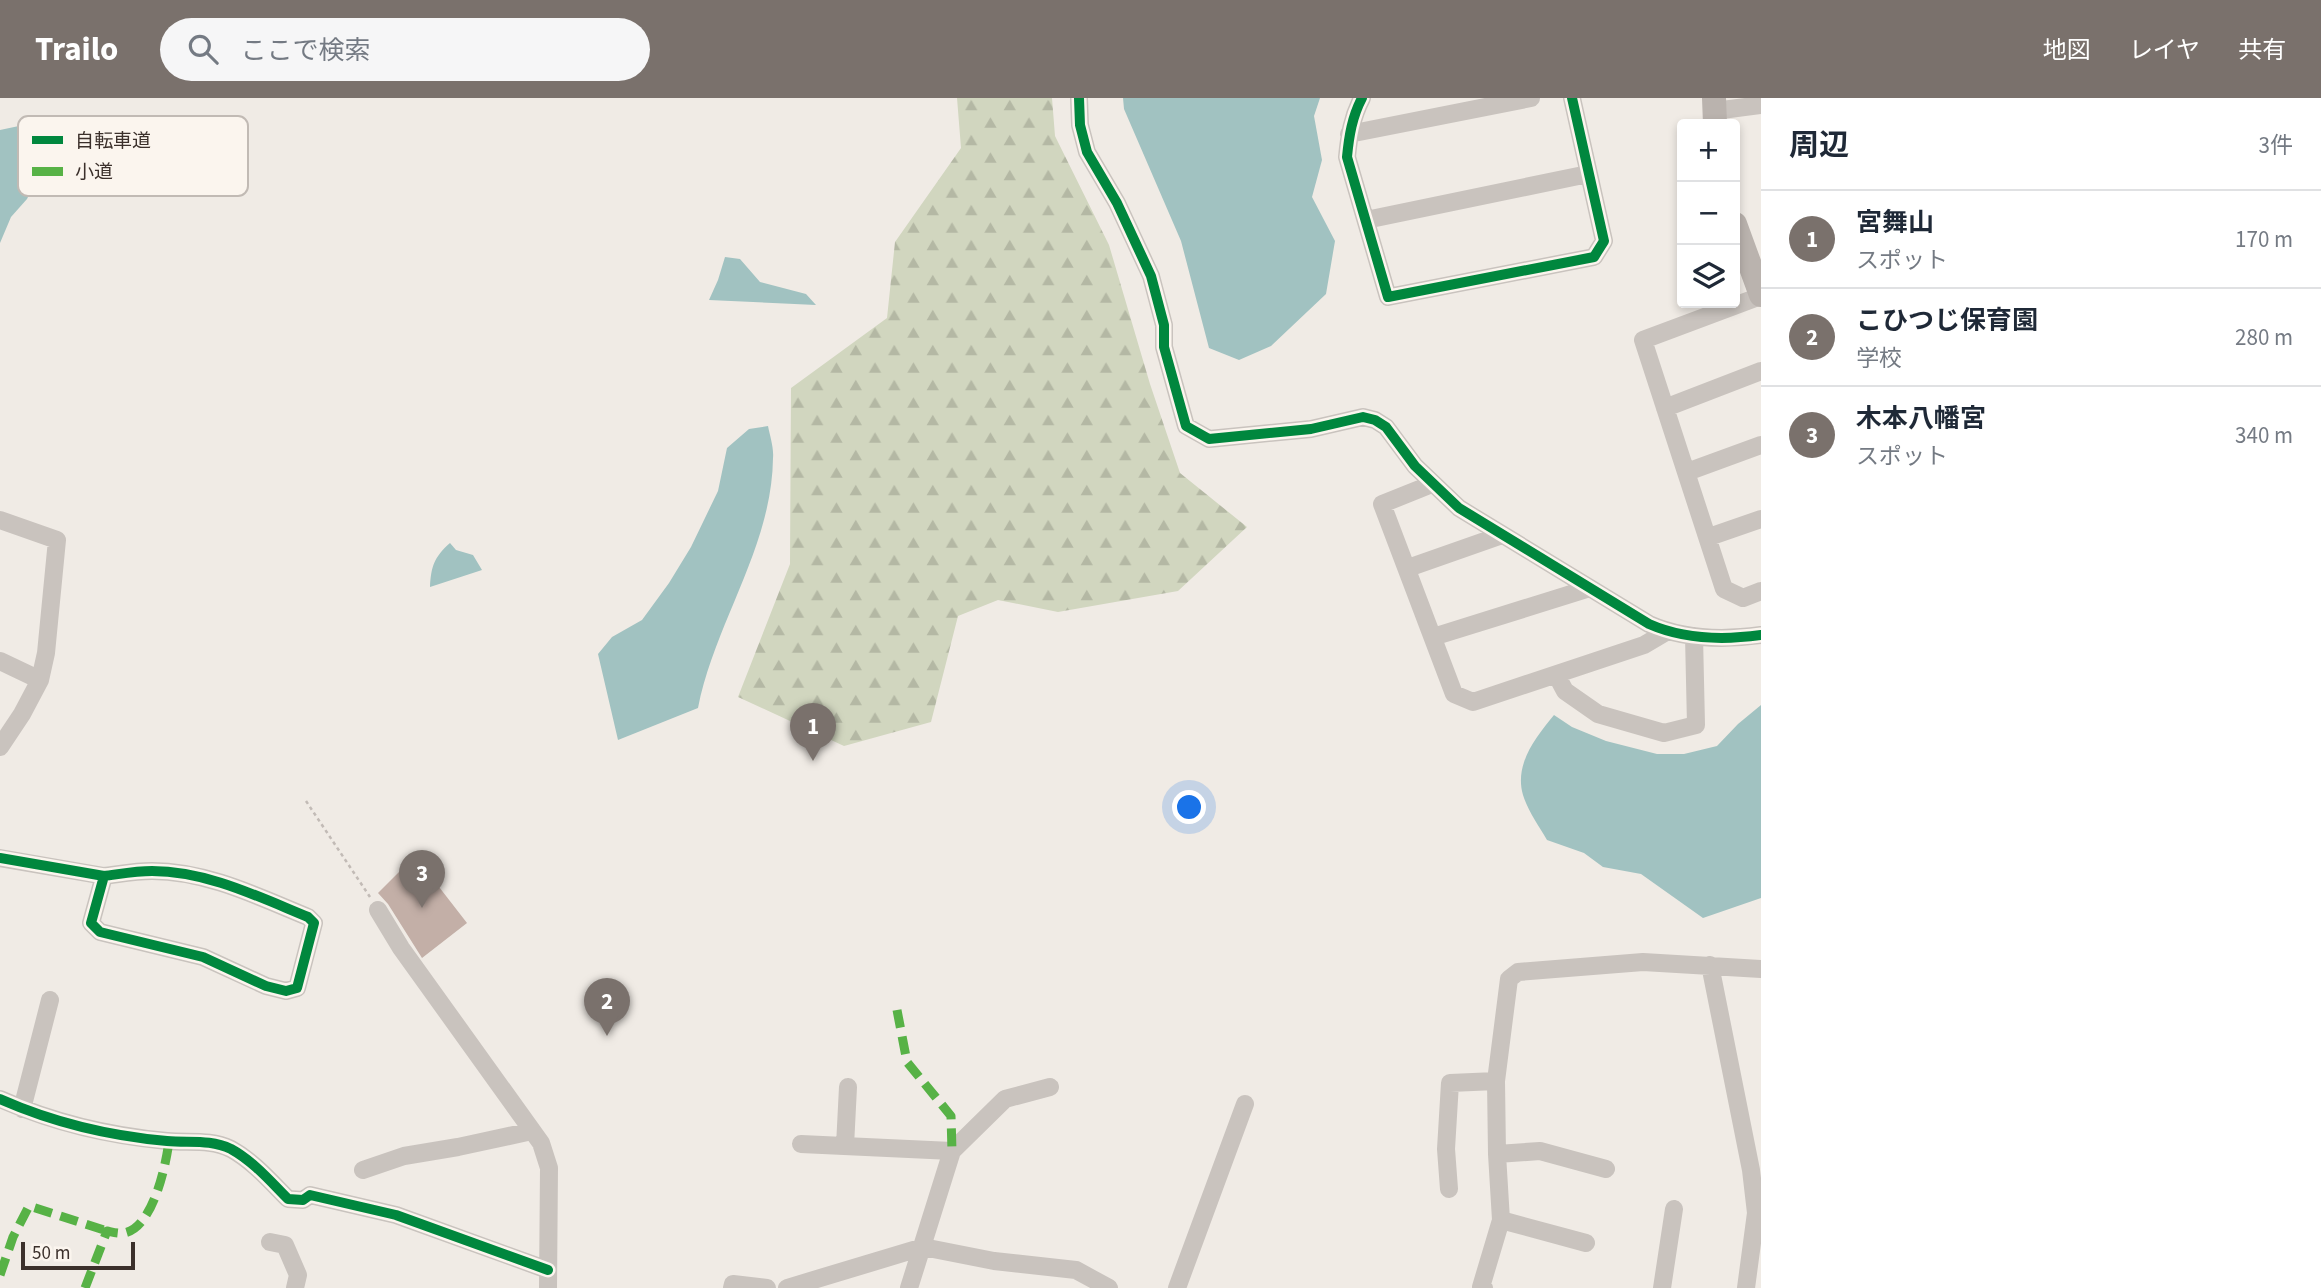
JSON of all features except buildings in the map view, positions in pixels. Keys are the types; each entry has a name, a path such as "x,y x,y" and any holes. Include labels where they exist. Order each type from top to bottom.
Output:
{"street":[{"path":"1079,98 1080,125 1087,152 1122,213 1151,276 1164,325 1164,347 1186,426 1209,439 1299,430 1363,417 1386,427 1415,467 1459,508 1649,624 1666,632 1694,636 1761,635"},
{"path":"1362,98 1349,134 1347,157 1388,297 1594,257 1604,241 1572,98"},
{"path":"1349,134 1531,98"},
{"path":"1714,111 1761,105"},
{"path":"1366,220 1588,174"},
{"path":"1740,233 1754,259 1761,295 1643,340 1724,589 1743,598 1761,592"},
{"path":"1665,408 1761,371"},
{"path":"1687,472 1761,445"},
{"path":"1432,484 1382,504 1454,694 1473,702 1644,645 1666,632"},
{"path":"1709,537 1761,519"},
{"path":"0,520 57,540 46,653 40,680 22,714 1,744"},
{"path":"1408,568 1502,535"},
{"path":"1433,637 1590,588"},
{"path":"1557,676 1566,691 1598,714 1664,733 1696,725 1694,636"},
{"path":"0,661 40,680"},
{"path":"0,858 104,876 153,871 197,877 233,887 308,916 314,923 297,988 286,992 266,986 203,957 100,932 91,923 104,876"},
{"path":"0,1099 46,1118 103,1130 169,1141 211,1142 242,1156 288,1199 303,1200 310,1195 396,1215 548,1279 549,1168 541,1143 401,948 378,910"},
{"path":"1484,1288 1481,1287 1501,1220 1496,1081 1509,979 1518,972 1643,962 1761,969"},
{"path":"1710,965 1756,1168 1756,1213 1746,1288"},
{"path":"22,1109 50,1000"},
{"path":"1449,1189 1446,1149 1450,1083 1496,1081"},
{"path":"845,1146 848,1087"},
{"path":"909,1288 952,1151 1005,1100 1050,1087"},
{"path":"1177,1288 1245,1104"},
{"path":"363,1170 404,1156 532,1131"},
{"path":"801,1144 952,1151"},
{"path":"1497,1154 1540,1152 1606,1169"},
{"path":"1662,1288 1674,1209"},
{"path":"1501,1220 1586,1243"},
{"path":"270,1242 285,1245 298,1275 295,1288"},
{"path":"787,1288 923,1247 994,1261 1076,1270 1109,1288"},
{"path":"732,1288 733,1284 767,1288"}],"path":[{"path":"306,801 378,910"}],"green space":[{"path":"957,98 1052,98 1055,136 1109,245 1150,384 1180,473 1247,527 1178,591 1058,612 998,600 958,616 931,722 844,746 738,697 790,564 791,388 887,318 895,242 961,148"}],"water":[{"path":"1123,98 1320,98 1314,116 1322,160 1312,197 1335,241 1326,294 1271,346 1239,360 1209,348 1181,241 1124,109"},
{"path":"18,126 18,196 28,196 11,217 0,243 0,130"},
{"path":"725,257 740,259 760,282 806,294 816,305 709,300"},
{"path":"768,426 773,458 763,523 706,676 698,708 618,740 598,654 612,637 642,620 669,583 691,547 718,491 727,448 749,429"},
{"path":"450,543 456,550 473,555 482,570 430,587 434,563"},
{"path":"1761,705 1761,898 1703,918 1641,874 1603,867 1584,853 1547,840 1525,801 1521,784 1524,762 1534,742 1554,715 1572,727 1606,741 1657,754 1684,754 1717,746"}],"marked path":[{"path":"897,1010 907,1062 951,1116 952,1151"},
{"path":"85,1288 107,1231 122,1233 134,1229 150,1208 165,1165 169,1141"},
{"path":"0,1275 13,1237 29,1206 107,1231"}],"cycle path":[{"path":"1079,98 1080,125 1087,152 1117,203 1151,276 1164,325 1164,347 1186,426 1209,439 1311,429 1363,417 1375,420 1386,427 1415,466 1459,508 1649,624 1676,633 1704,637 1761,635"},
{"path":"1362,98 1352,127 1347,157 1388,297 1594,257 1604,241 1572,98"},
{"path":"0,858 104,876 91,923 100,932 203,957 266,986 286,991 297,988 314,923 308,917 252,894 193,875 152,871 104,876"},
{"path":"0,1099 40,1115 103,1132 223,1146 247,1159 288,1199 303,1200 310,1195 396,1215 548,1270"}],"place":[{"name":"宮舞山","path":"813,761"},
{"name":"木本八幡宮","path":"422,908"},
{"name":"こひつじ保育園","path":"607,1036"}]}
